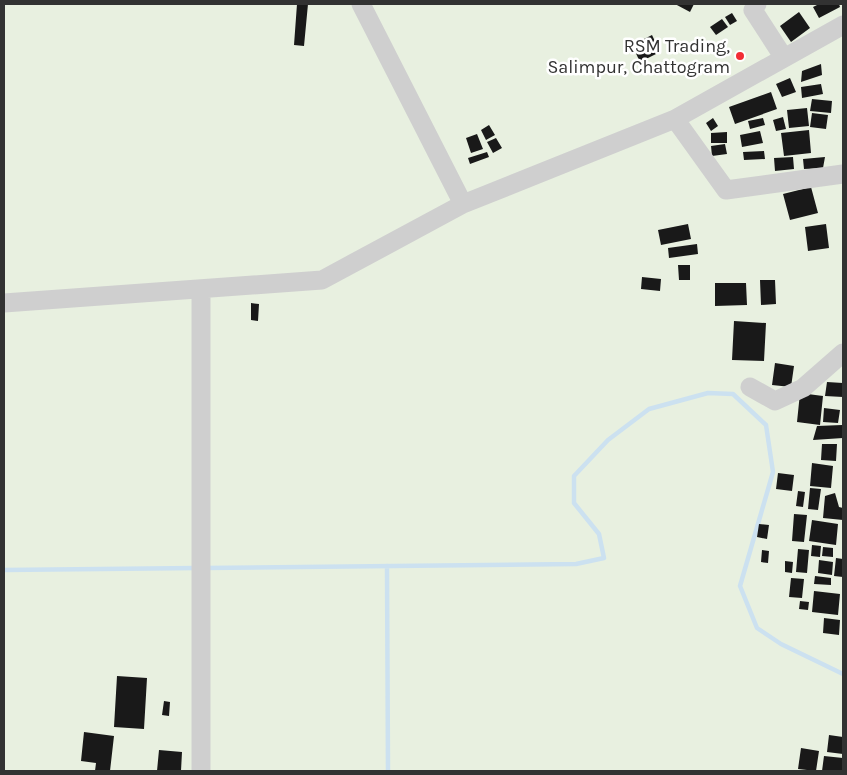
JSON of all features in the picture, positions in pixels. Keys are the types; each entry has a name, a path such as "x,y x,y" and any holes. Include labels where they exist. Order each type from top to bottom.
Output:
{"street":[{"path":"361,4 463,204"},
{"path":"757,4 754,10 784,58"},
{"path":"4,303 322,280 463,204 675,119 843,25"},
{"path":"675,119 726,190 843,174"},
{"path":"201,289 201,771"},
{"path":"750,387 775,401 803,388 843,353"}],"green space":[{"path":"4,4 843,4 843,771 4,771"}],"building":[{"path":"297,4 308,4 304,46 294,45"},
{"path":"675,4 694,4 690,12"},
{"path":"819,4 839,4 840,7 819,18 813,7"},
{"path":"799,12 810,28 791,42 780,26"},
{"path":"732,13 737,21 730,25 725,17"},
{"path":"722,19 728,27 716,35 710,27"},
{"path":"652,35 660,52 640,62 632,45"},
{"path":"821,64 822,75 801,82 802,71"},
{"path":"790,78 796,92 782,97 776,84"},
{"path":"821,84 823,94 802,98 801,87"},
{"path":"771,92 777,109 735,124 729,107"},
{"path":"812,99 832,101 831,113 810,111"},
{"path":"807,108 809,126 789,128 787,110"},
{"path":"812,113 828,115 826,129 810,127"},
{"path":"783,117 786,129 776,131 773,120"},
{"path":"713,118 718,126 711,131 706,123"},
{"path":"763,118 765,125 750,129 748,121"},
{"path":"489,125 495,135 486,140 481,130"},
{"path":"809,130 811,153 784,156 781,133"},
{"path":"760,131 763,143 742,147 740,135"},
{"path":"727,132 727,143 711,143 711,133"},
{"path":"477,134 483,149 471,153 466,138"},
{"path":"496,138 502,148 493,153 487,142"},
{"path":"725,144 727,154 712,156 711,146"},
{"path":"764,151 765,159 744,160 743,152"},
{"path":"487,152 489,157 470,164 468,158"},
{"path":"793,157 794,169 775,171 774,158"},
{"path":"825,157 823,168 804,169 803,159"},
{"path":"811,187 818,213 790,220 783,194"},
{"path":"688,224 691,239 661,245 658,230"},
{"path":"826,224 829,248 808,251 805,227"},
{"path":"697,244 698,254 669,258 668,248"},
{"path":"678,265 690,265 690,280 679,280"},
{"path":"642,277 661,279 660,291 641,289"},
{"path":"760,280 775,280 776,304 761,305"},
{"path":"715,283 746,283 747,305 715,306"},
{"path":"251,303 259,304 258,321 251,320"},
{"path":"734,321 766,323 764,361 732,360"},
{"path":"775,363 794,366 791,387 772,385"},
{"path":"827,382 843,383 843,397 825,396"},
{"path":"800,393 823,396 820,425 797,422"},
{"path":"824,408 840,410 838,423 823,422"},
{"path":"842,425 843,438 813,440 817,426"},
{"path":"822,444 837,444 836,461 821,460"},
{"path":"812,463 833,466 831,488 810,486"},
{"path":"778,473 794,475 792,491 776,489"},
{"path":"810,488 821,489 818,510 808,509"},
{"path":"798,491 805,492 803,507 796,506"},
{"path":"835,493 839,507 843,508 843,520 823,518 825,496"},
{"path":"794,514 807,515 804,542 792,541"},
{"path":"812,520 838,524 836,545 809,541"},
{"path":"759,524 769,525 767,539 757,537"},
{"path":"812,545 821,546 820,557 811,556"},
{"path":"823,547 833,548 833,557 822,556"},
{"path":"798,549 809,550 807,573 796,572"},
{"path":"762,550 769,551 768,563 761,562"},
{"path":"836,558 843,559 843,577 834,576"},
{"path":"819,560 833,562 832,575 818,573"},
{"path":"785,561 793,562 792,573 785,572"},
{"path":"815,576 831,578 831,585 814,584"},
{"path":"791,578 804,579 802,598 789,597"},
{"path":"814,591 840,594 838,615 812,612"},
{"path":"800,601 809,602 808,610 799,609"},
{"path":"824,618 840,620 839,635 823,633"},
{"path":"117,676 147,678 144,729 114,727"},
{"path":"164,701 170,702 169,716 162,715"},
{"path":"84,732 114,736 110,771 95,771 96,763 81,761"},
{"path":"829,735 843,737 843,754 827,752"},
{"path":"801,748 819,751 816,771 798,769"},
{"path":"159,750 182,752 181,771 157,771"},
{"path":"824,756 843,758 843,771 822,771"}],"waterway":[{"path":"205,568 576,564 604,558 599,534 574,503 574,476 608,440 649,409 708,393 733,394 766,425 773,472 740,586 757,628 781,644 843,674"},
{"path":"387,566 388,771"},
{"path":"4,570 197,568"}],"place":[{"name":"RSM Trading, Salimpur, Chattogram","path":"740,56"}]}
